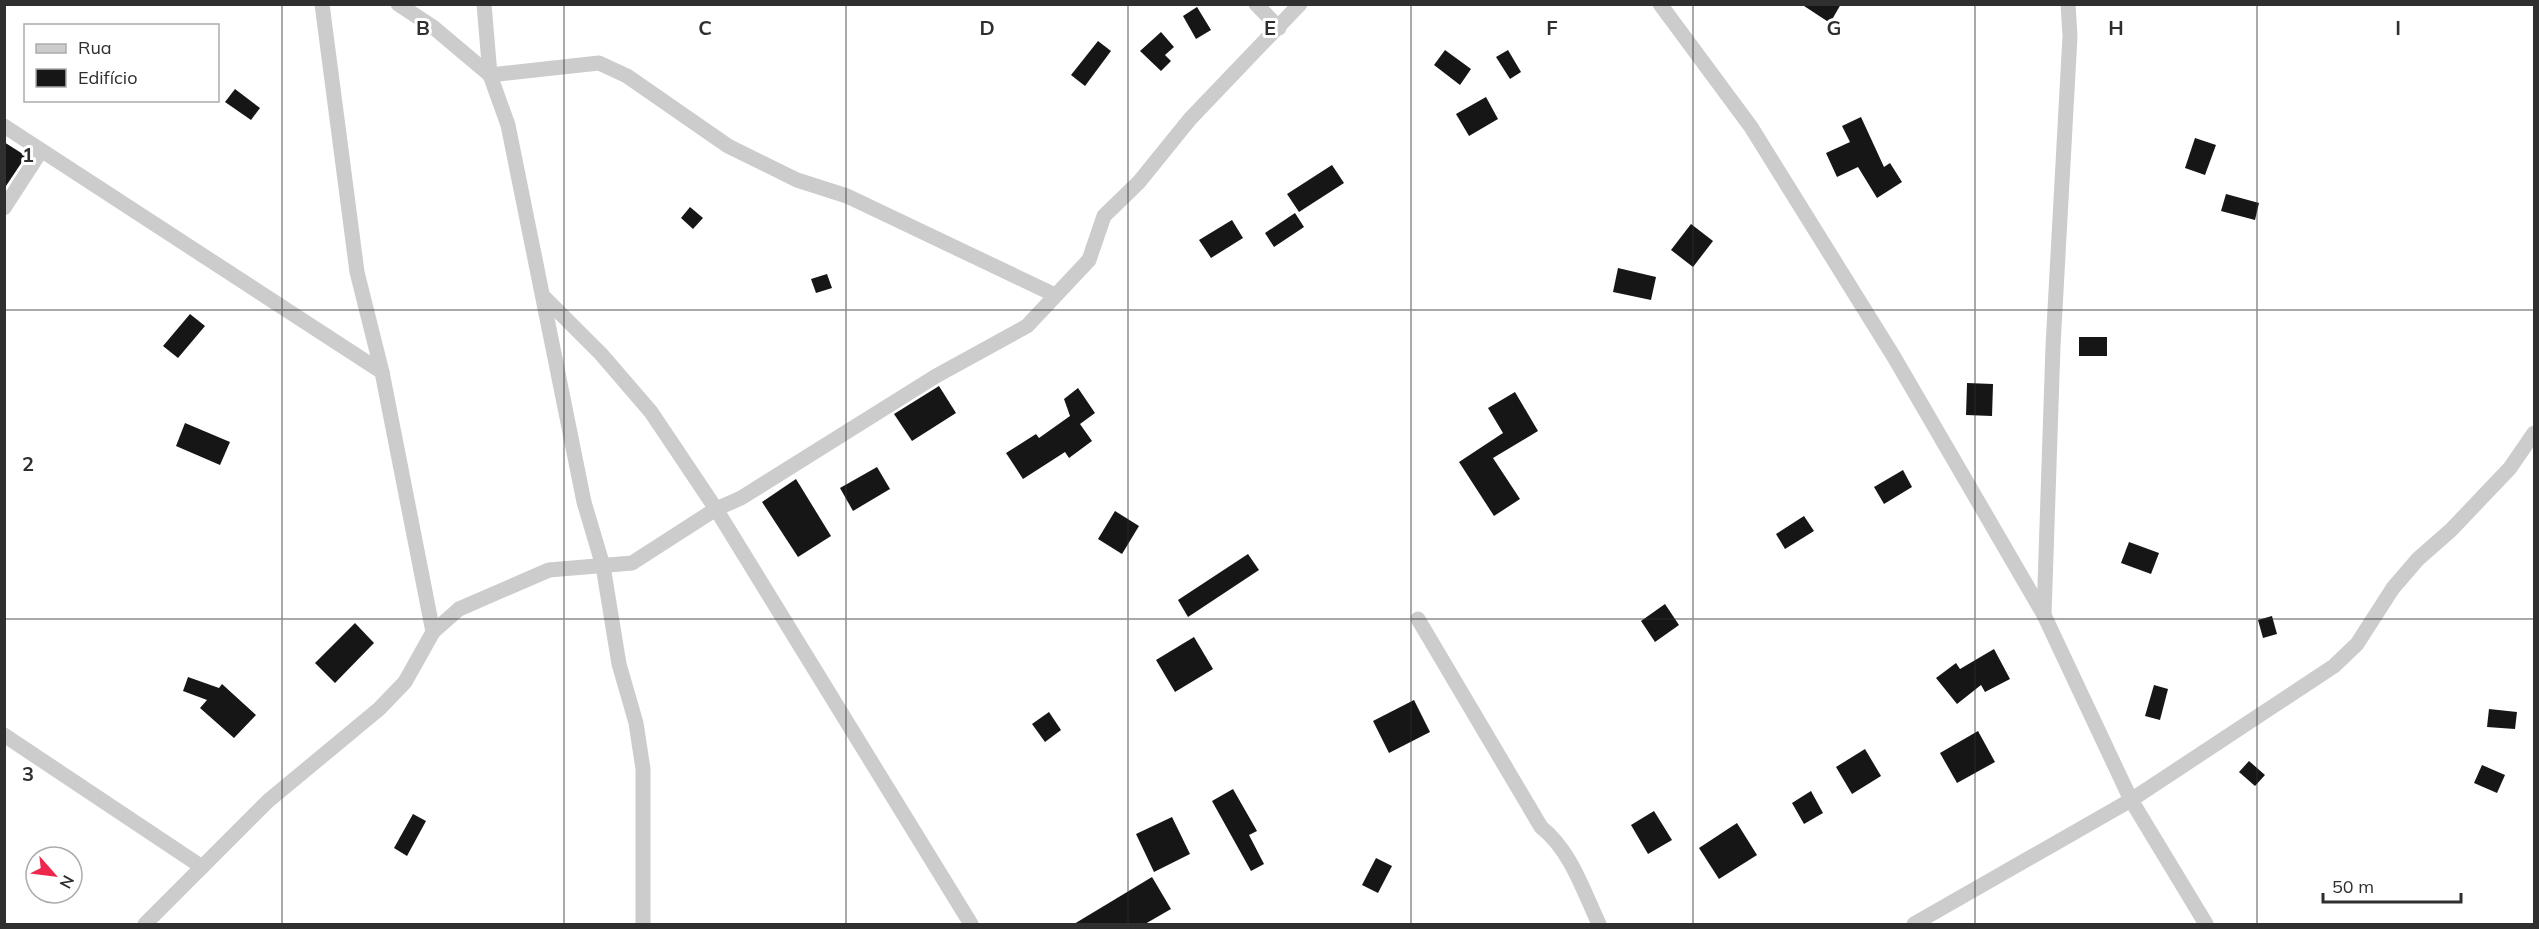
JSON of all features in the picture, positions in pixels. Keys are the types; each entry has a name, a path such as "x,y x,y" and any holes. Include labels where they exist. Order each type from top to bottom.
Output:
{"street":[{"path":"322,4 357,272 382,372 433,632"},
{"path":"398,4 432,27 490,75 599,63 627,76 729,146 797,180 848,196 1055,295"},
{"path":"484,4 490,75 508,125 584,502 603,566 619,664 636,723 643,769 643,924"},
{"path":"1256,4 1279,28"},
{"path":"145,924 268,801 352,733 399,689 433,632 459,609 549,570 632,563 716,509 741,498 936,376 1027,326 1089,260 1104,216 1139,182 1166,147 1244,61 1279,28 1300,4"},
{"path":"1660,4 1751,127 1894,357 2044,615 2131,800 2206,924"},
{"path":"2044,615 2053,346 2070,36 2068,4"},
{"path":"4,126 382,372"},
{"path":"4,208 41,151"},
{"path":"543,296 627,383 651,412 716,509 971,924"},
{"path":"1914,924 2131,800 2334,666 2356,644 2399,580 2510,468 2535,433"},
{"path":"1418,619 1541,826 1555,838 1568,855 1599,924"},
{"path":"4,735 202,867"}],"building":[{"path":"1801,4 1841,4 1830,23"},
{"path":"1197,7 1211,30 1196,39 1183,16"},
{"path":"1161,32 1174,47 1165,55 1171,61 1161,71 1140,51"},
{"path":"1098,41 1111,51 1085,86 1071,75"},
{"path":"1445,50 1471,69 1460,85 1434,65"},
{"path":"1508,50 1521,72 1510,79 1496,57"},
{"path":"235,89 260,108 251,120 225,102"},
{"path":"1486,97 1498,119 1469,136 1456,114"},
{"path":"1861,117 1884,167 1890,163 1902,182 1877,198 1858,167 1837,177 1826,153 1850,142 1842,126"},
{"path":"2195,138 2216,145 2205,175 2185,168"},
{"path":"4,142 26,156 4,189"},
{"path":"1332,165 1344,183 1299,212 1287,194"},
{"path":"2226,194 2259,203 2255,220 2221,211"},
{"path":"690,207 703,218 693,229 681,218"},
{"path":"1295,213 1304,227 1274,247 1265,233"},
{"path":"1232,220 1243,238 1211,258 1199,240"},
{"path":"1691,224 1713,241 1693,267 1671,250"},
{"path":"1618,268 1656,277 1651,300 1613,292"},
{"path":"827,274 832,288 816,293 811,279"},
{"path":"190,314 205,326 178,358 163,346"},
{"path":"2079,337 2107,337 2107,356 2079,356"},
{"path":"1967,383 1993,384 1992,416 1966,415"},
{"path":"939,386 956,413 912,441 894,414"},
{"path":"1078,388 1095,413 1080,424 1092,441 1069,458 1065,452 1023,479 1006,453 1036,434 1039,438 1070,416 1064,399"},
{"path":"1515,392 1538,431 1493,458 1520,499 1494,516 1459,462 1503,433 1488,408"},
{"path":"185,423 230,442 220,465 176,446"},
{"path":"877,467 890,489 853,511 840,488"},
{"path":"1903,470 1912,487 1884,504 1874,487"},
{"path":"796,479 831,536 798,557 762,502"},
{"path":"1115,511 1139,526 1122,554 1098,539"},
{"path":"1804,516 1814,531 1785,549 1776,534"},
{"path":"2129,542 2159,553 2151,574 2121,563"},
{"path":"1248,554 1259,570 1188,617 1178,600"},
{"path":"1665,604 1679,625 1655,642 1641,621"},
{"path":"2272,616 2277,634 2263,638 2258,620"},
{"path":"355,623 374,643 335,683 315,663"},
{"path":"1194,637 1213,669 1175,692 1156,660"},
{"path":"1994,649 2010,679 1985,692 1981,685 1957,704 1936,678 1956,663 1960,669"},
{"path":"188,677 219,688 222,684 256,715 234,738 200,708 207,700 183,691"},
{"path":"2154,685 2168,689 2160,720 2145,716"},
{"path":"1414,700 1430,732 1389,753 1373,721"},
{"path":"2489,709 2517,712 2515,729 2487,727"},
{"path":"1049,712 1061,730 1045,742 1032,724"},
{"path":"1978,731 1995,762 1957,783 1940,753"},
{"path":"1865,749 1881,776 1852,794 1836,767"},
{"path":"2249,761 2265,775 2255,786 2239,772"},
{"path":"2482,765 2505,775 2497,793 2474,783"},
{"path":"1233,789 1257,831 1249,835 1264,864 1251,871 1212,801"},
{"path":"1811,791 1823,813 1804,824 1792,803"},
{"path":"1654,811 1672,840 1648,854 1631,825"},
{"path":"413,814 426,821 407,856 394,848"},
{"path":"1172,817 1190,854 1154,872 1136,834"},
{"path":"1737,823 1757,855 1719,879 1699,848"},
{"path":"1376,858 1392,866 1378,893 1362,885"},
{"path":"1152,877 1171,909 1145,924 1074,924"}]}
